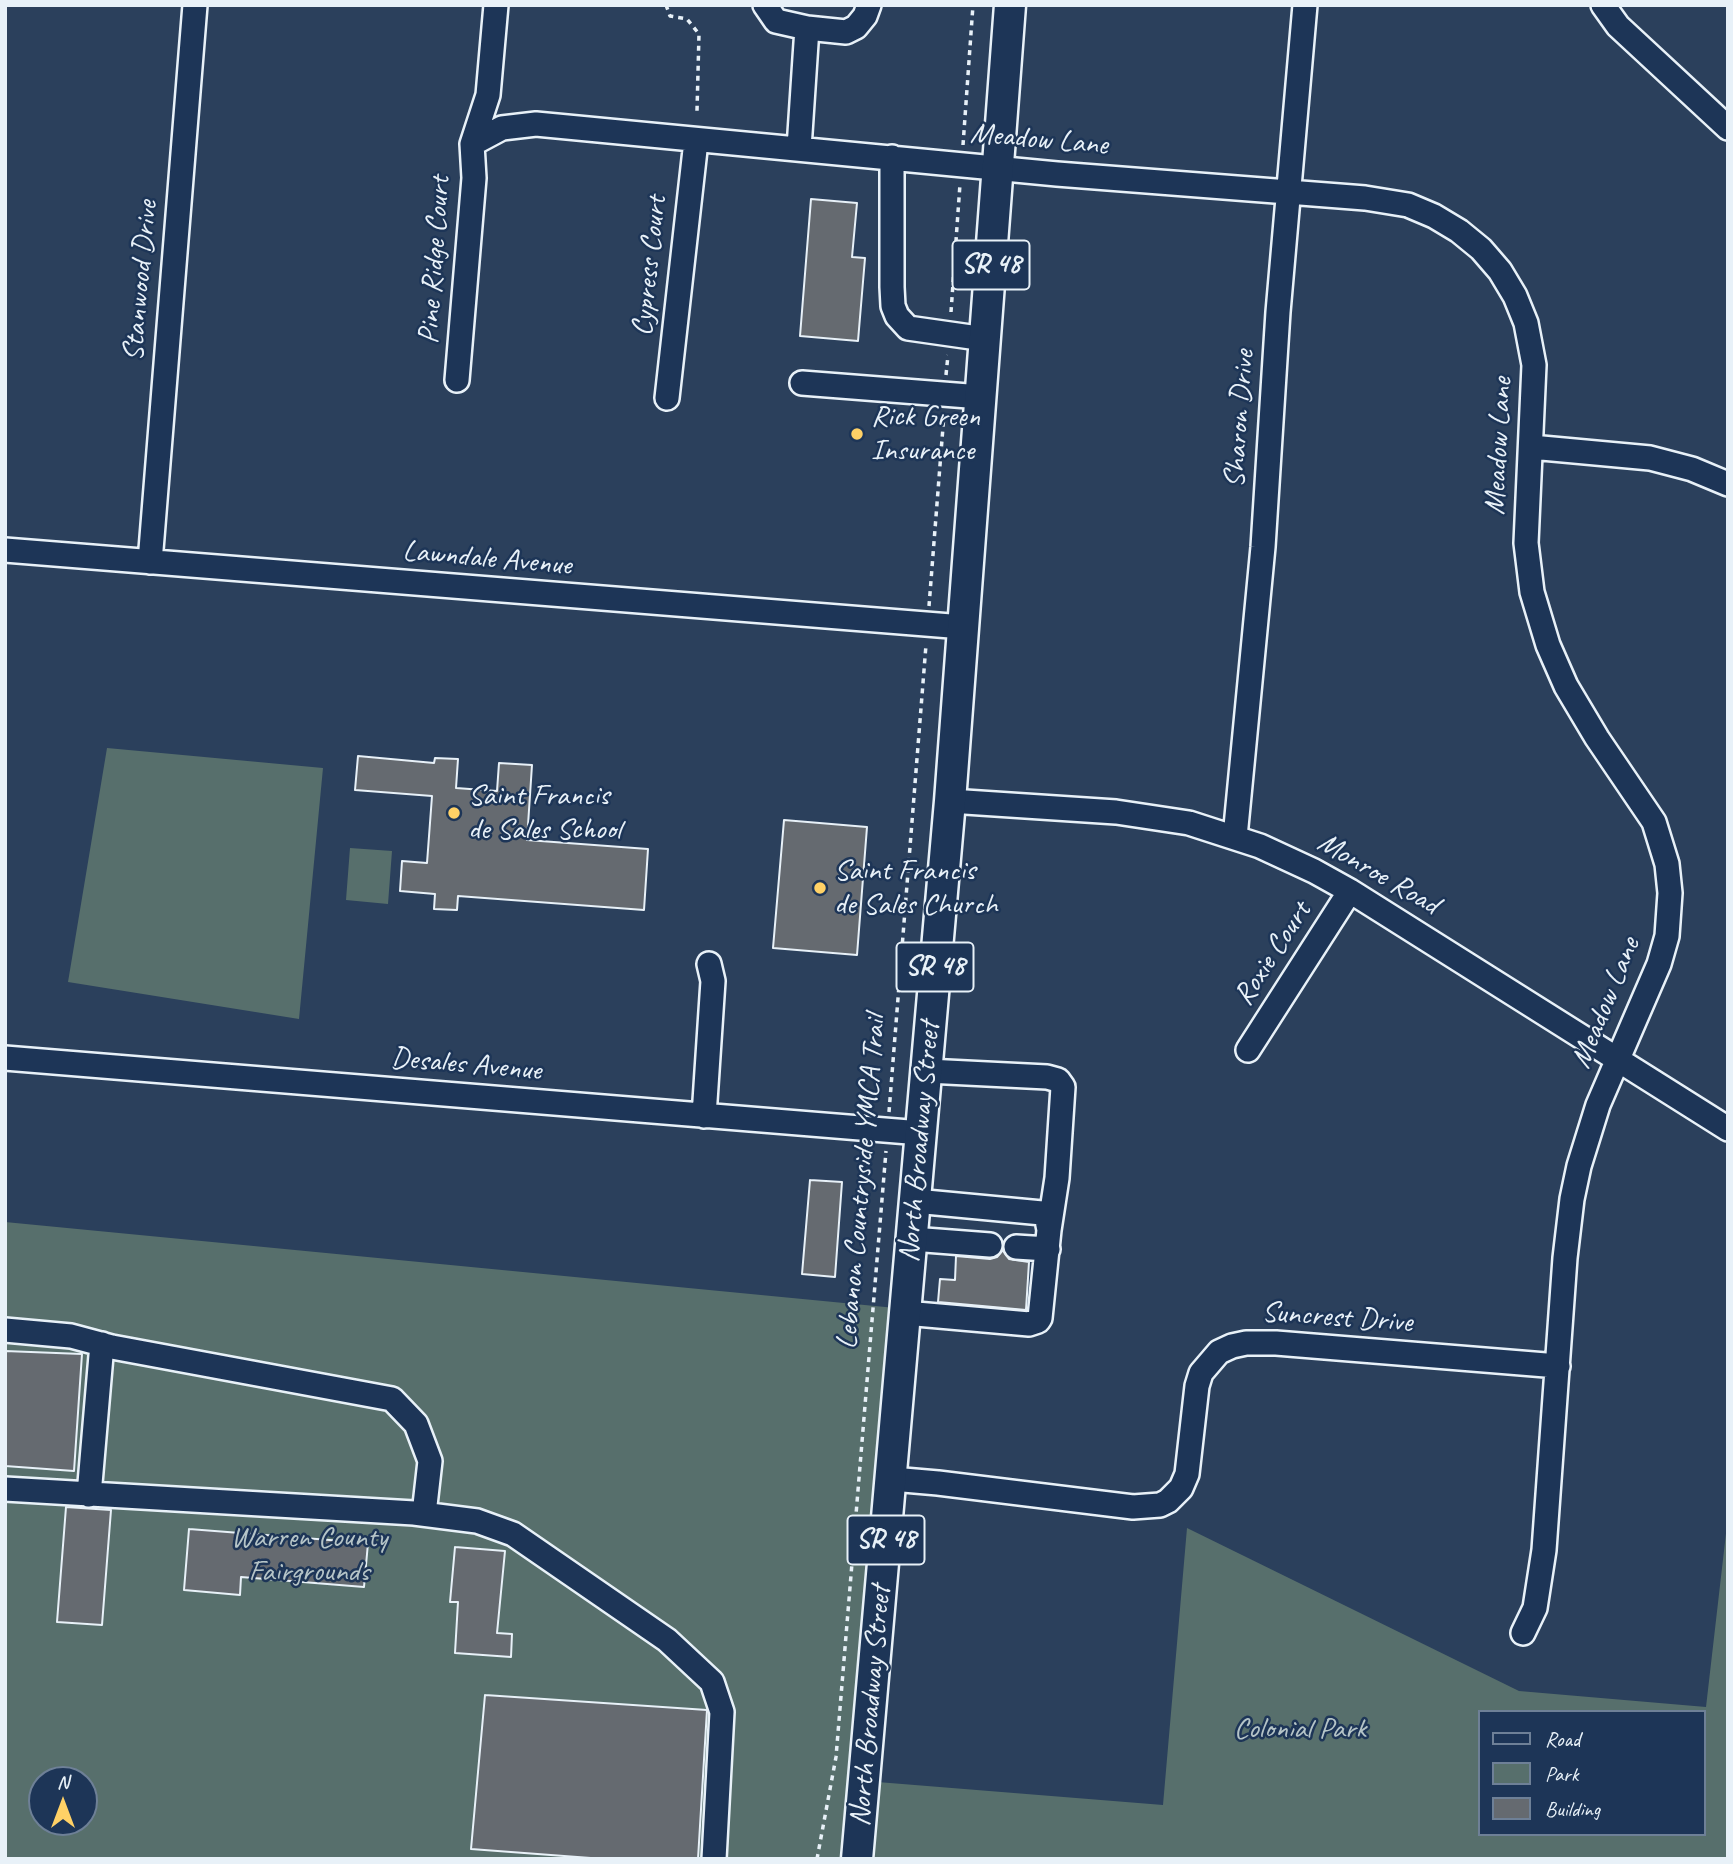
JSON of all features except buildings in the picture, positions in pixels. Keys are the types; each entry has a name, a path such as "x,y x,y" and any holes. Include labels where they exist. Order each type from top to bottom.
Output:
{"main road":[{"name":"North Broadway Street","path":"857,1859 950,800 1010,5"}],"street":[{"name":"Stanwood Drive","path":"150,562 195,5"},
{"path":"472,144 488,95 496,5"},
{"path":"765,5 776,21 807,28 846,32 856,27 865,16 869,5"},
{"name":"Sharon Drive","path":"1236,837 1263,547 1288,191 1305,5"},
{"path":"1603,5 1618,26 1728,128"},
{"path":"799,148 807,28"},
{"name":"Meadow Lane","path":"472,144 502,128 536,124 1057,174 1364,198 1408,205 1434,216 1482,249 1500,271 1515,296 1526,323 1534,365 1526,513 1532,592 1548,645 1566,686 1590,727 1648,810 1660,836 1670,893 1667,936 1659,964 1598,1105 1572,1199 1565,1258 1544,1550 1535,1608 1523,1633"},
{"name":"Cypress Court","path":"667,398 696,141"},
{"name":"Pine Ridge Court","path":"457,380 474,178 472,144"},
{"path":"892,157 893,306 897,316 908,328 985,339"},
{"path":"802,383 981,397"},
{"path":"1531,447 1650,458 1692,469 1728,484"},
{"name":"Lawndale Avenue","path":"5,550 963,627"},
{"name":"Monroe Road","path":"950,800 1116,812 1189,823 1236,837 1314,871 1350,891 1728,1129"},
{"name":"Roxie Court","path":"1248,1050 1350,891"},
{"path":"704,1115 713,981 709,964"},
{"name":"Desales Avenue","path":"5,1058 921,1133"},
{"path":"905,1313 1029,1324 1036,1322 1040,1318 1057,1178 1063,1087 1058,1080 1046,1077 927,1071"},
{"path":"915,1201 1042,1213 1047,1220 1048,1240"},
{"path":"912,1239 990,1245"},
{"path":"1016,1247 1048,1240"},
{"path":"5,1330 71,1336 393,1399 416,1424 430,1461 424,1514"},
{"name":"Suncrest Drive","path":"892,1479 1133,1507 1168,1502 1181,1488 1186,1474 1201,1373 1219,1352 1246,1343 1276,1343 1558,1366"},
{"path":"89,1495 102,1344"},
{"path":"5,1489 424,1514 477,1521 513,1534 667,1640 712,1682 722,1713 714,1859"}],"path":[{"path":"666,5 670,16 687,19 699,34 697,111"},
{"name":"Lebanon Countryside YMCA Trail","path":"817,1859 835,1757 888,1131 973,5"}],"green space":[{"path":"107,748 323,768 299,1019 68,982"},
{"path":"350,848 392,851 388,904 346,900"},
{"name":"Warren County Fairgrounds","path":"5,1222 906,1309 865,1781 1163,1805 1187,1528 1519,1691 1706,1707 1728,1516 1728,1859 5,1859"}],"place":[{"name":"Rick Green Insurance","path":"857,434"},
{"name":"Saint Francis de Sales School","path":"454,813"},
{"name":"Saint Francis de Sales Church","path":"820,888"}],"park label":[{"name":"Colonial Park","path":"1300,1729"}]}
